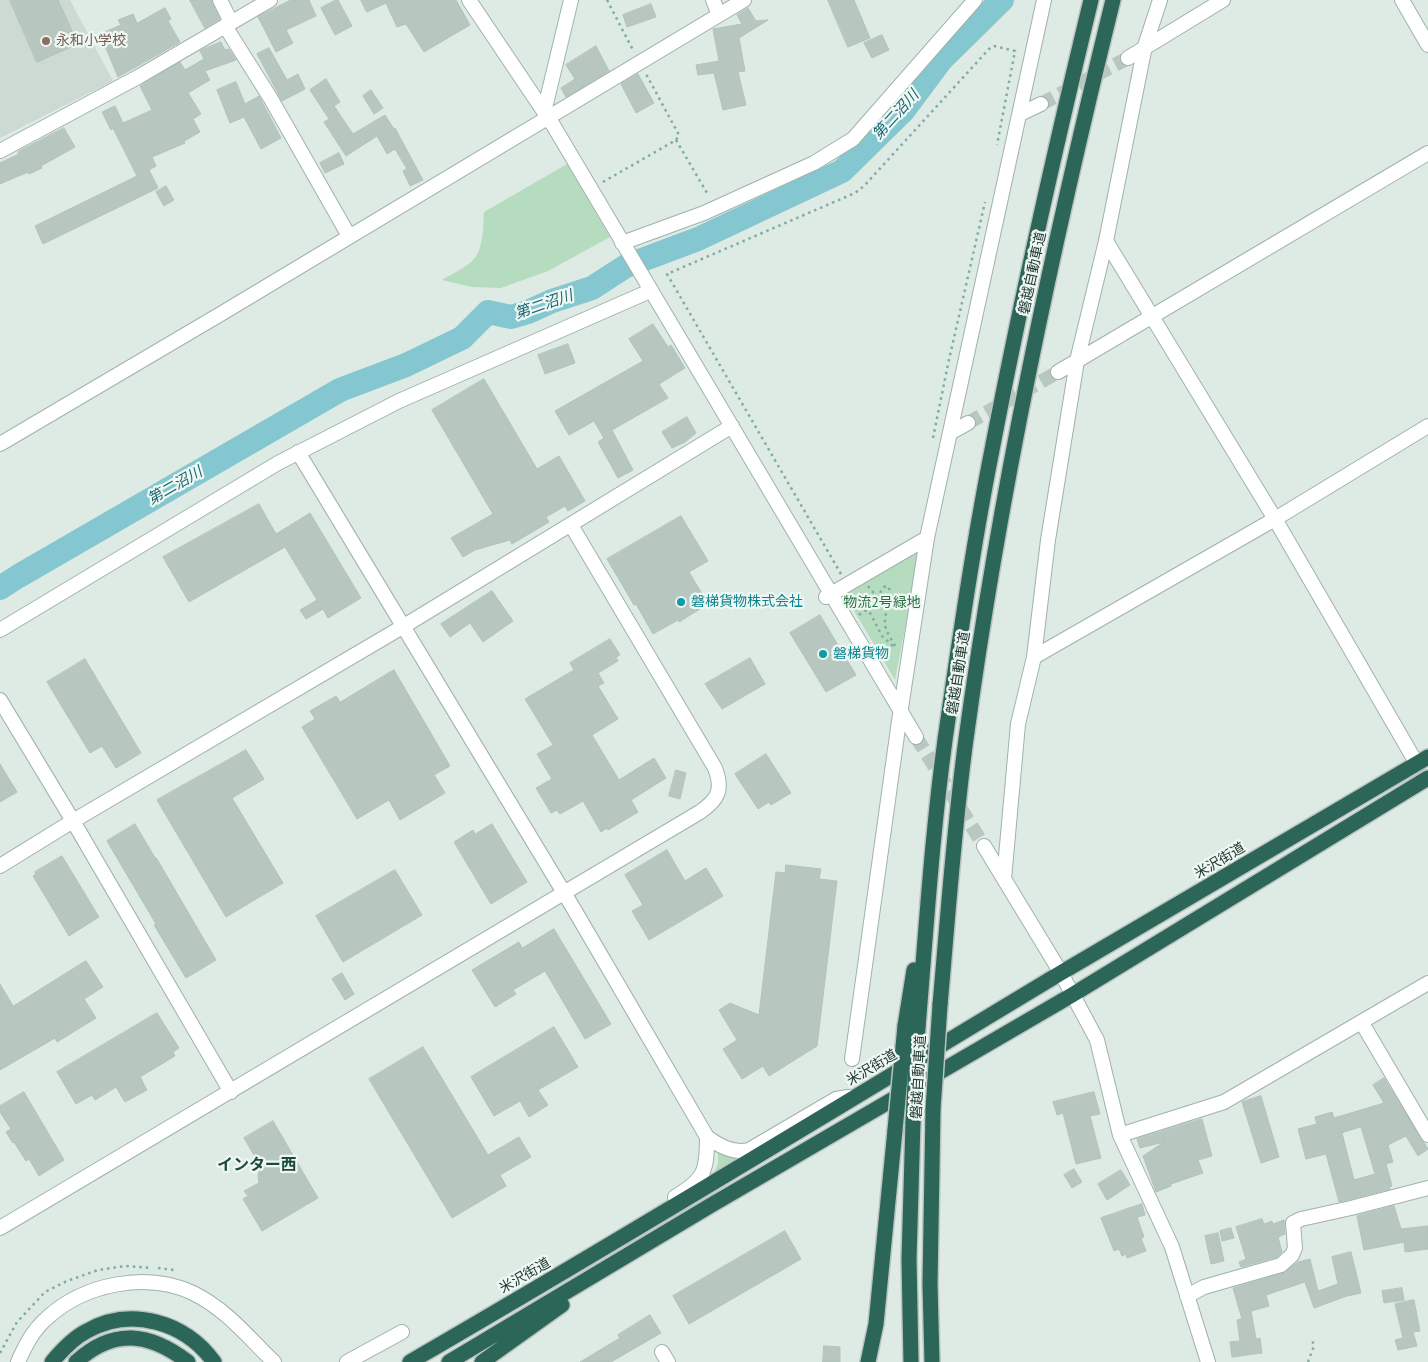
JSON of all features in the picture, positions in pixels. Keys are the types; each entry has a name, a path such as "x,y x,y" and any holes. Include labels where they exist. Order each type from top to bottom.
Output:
{"highway":[{"name":"磐越自動車道","path":"911,1362 909,1259 913,1122 911,1026 945,742 992,452 1022,304 1091,0"},
{"name":"磐越自動車道","path":"932,1362 930,1284 933,1110 954,837 966,740 998,530 1044,297 1113,0"},
{"name":"米沢街道","path":"410,1362 546,1283 1060,974 1422,760"},
{"path":"449,1362 1072,995 1428,778"},
{"path":"868,1362 876,1324 894,1130 911,1026"},
{"path":"482,1362 566,1302 637,1257 659,1237"},
{"path":"930,1284 938,1362"},
{"path":"52,1362 66,1346 85,1331 106,1322 134,1319 156,1321 176,1329 193,1340 214,1362"},
{"path":"76,1362 84,1354 99,1346 118,1339 137,1338 156,1342 171,1349 188,1362"}],"street":[{"path":"220,0 228,24 349,236"},
{"path":"0,151 138,77 270,0"},
{"path":"469,0 546,115 916,737"},
{"path":"546,115 571,0"},
{"path":"713,0 719,15"},
{"path":"0,444 224,312 546,115 639,63 744,0"},
{"path":"852,1059 900,712 927,538 1044,0"},
{"path":"1004,879 1018,724 1034,657 1048,540 1077,361 1106,241 1146,46 1160,0"},
{"path":"1128,58 1223,0"},
{"path":"1402,0 1428,45"},
{"path":"624,247 704,213 814,163 838,150 853,139 967,4"},
{"path":"1020,114 1042,104"},
{"path":"1058,372 1428,153"},
{"path":"1106,241 1422,760"},
{"path":"0,630 298,452 398,401 650,291"},
{"path":"950,433 968,423"},
{"path":"0,866 404,626 732,426"},
{"path":"1034,657 1275,519 1428,426"},
{"path":"298,452 564,893 708,1137 721,1146 743,1152 836,1099 854,1098"},
{"path":"0,1228 232,1092 711,804 719,793 715,768 571,525"},
{"path":"832,594 855,576 927,538"},
{"path":"0,700 5,720 73,821 232,1092"},
{"path":"984,846 1097,1040 1120,1135 1172,1247 1208,1362"},
{"path":"1120,1135 1224,1102 1428,984"},
{"path":"1362,1023 1428,1135"},
{"path":"662,1212 669,1201 690,1188 703,1174 708,1137"},
{"path":"1187,1296 1204,1287 1281,1265 1292,1255 1295,1248 1293,1223 1301,1219 1428,1188"},
{"path":"18,1362 34,1331 46,1318 70,1300 95,1290 145,1282 170,1285 192,1293 217,1307 242,1328 274,1362"},
{"path":"347,1362 402,1332"}],"path":[{"path":"591,190 676,140 679,135 607,0"},
{"path":"877,597 855,576 841,572 667,274 855,193 864,186 989,49 994,46 1015,51 996,149"},
{"path":"676,140 707,193"},
{"path":"933,441 948,364 986,196"},
{"path":"832,594 841,572"},
{"path":"855,618 868,609 872,600 877,597 884,587 888,586 891,592 891,601 885,614 886,629 897,650"},
{"path":"906,608 907,599"},
{"path":"868,609 882,636 897,650"},
{"path":"897,650 899,642"},
{"path":"1308,1362 1314,1346 1312,1340"}],"shaded area":[{"name":"永和小学校","path":"0,0 70,0 113,81 0,138"}],"green space":[{"path":"567,164 610,237 548,271 501,288 472,287 442,280 465,266 476,256 481,245 484,212"},
{"name":"物流2号緑地","path":"921,545 895,680 843,592"},
{"path":"718,1151 728,1157 743,1159 713,1176 718,1163"}],"building":[{"path":"10,0 58,0 78,44 37,62"},
{"path":"190,0 211,0 220,19 205,28"},
{"path":"291,0 309,0 316,16 286,30 293,43 276,52 258,17"},
{"path":"338,0 352,26 335,35 321,8"},
{"path":"361,0 456,0 470,25 424,52 406,24 397,27 386,3 367,12"},
{"path":"828,0 854,0 870,38 848,47"},
{"path":"651,4 656,17 627,27 623,15"},
{"path":"165,8 171,19 168,21 180,42 118,77 100,34 121,25 118,20 133,14 137,23"},
{"path":"748,8 756,21 768,20 739,38 745,71 738,72 746,105 723,110 714,73 698,75 696,65 719,61 713,29 742,24 737,15"},
{"path":"882,35 889,50 872,58 864,43"},
{"path":"221,42 225,50 229,49 236,60 205,71 210,80 188,93 201,114 193,119 200,132 184,141 185,143 152,157 156,166 149,170 158,188 43,244 35,226 137,176 113,128 111,130 102,112 115,106 123,123 152,110 140,86 180,62 185,70 204,59 200,51"},
{"path":"596,46 609,71 566,97 561,88 575,79 566,65"},
{"path":"269,48 287,80 298,74 305,89 282,101 257,54"},
{"path":"638,74 654,103 636,113 621,84"},
{"path":"326,79 340,102 334,106 353,134 385,115 395,128 423,180 410,186 403,171 407,169 395,149 387,154 377,136 346,156 324,122 329,119 310,90"},
{"path":"236,82 245,104 259,96 281,138 261,149 244,117 230,123 217,90"},
{"path":"371,90 383,108 374,114 363,96"},
{"path":"64,128 75,147 41,166 42,168 0,184 0,163"},
{"path":"339,153 344,164 325,173 320,163"},
{"path":"166,186 174,200 164,206 156,192"},
{"path":"653,324 668,347 671,345 685,368 659,384 668,398 612,430 633,470 618,478 598,442 604,438 594,421 569,435 555,411 643,361 629,339"},
{"path":"568,344 575,363 545,374 538,355"},
{"path":"484,379 537,469 559,456 585,501 568,511 565,506 546,517 549,522 512,544 510,540 475,550 463,557 451,538 493,514 432,410"},
{"path":"687,417 696,433 685,442 672,448 662,432"},
{"path":"259,504 276,534 310,513 361,598 328,618 323,609 306,619 300,610 317,600 285,547 189,602 163,557"},
{"path":"681,516 708,561 689,572 708,604 679,622 678,620 653,634 607,559"},
{"path":"492,591 513,621 483,642 470,623 450,637 441,624"},
{"name":"磐梯貨物","path":"820,615 856,675 826,692 790,633"},
{"path":"610,639 620,655 616,657 618,661 598,673 604,683 598,686 618,719 592,735 619,780 654,758 666,778 631,800 638,812 608,830 607,828 601,832 583,801 560,814 557,810 551,813 536,788 552,779 537,754 553,745 525,699 574,670 570,663"},
{"path":"750,658 765,684 722,709 705,684"},
{"path":"85,659 141,753 116,768 102,746 90,753 47,682"},
{"path":"394,670 450,766 434,775 445,793 400,820 389,800 357,819 302,727 315,719 310,711 336,696 340,702"},
{"path":"246,750 264,779 232,798 283,883 226,917 157,800"},
{"path":"766,754 791,793 771,805 769,802 758,809 735,774"},
{"path":"0,764 17,792 0,802"},
{"path":"676,770 686,773 680,799 669,796"},
{"path":"135,824 216,960 186,978 107,841"},
{"path":"492,824 527,882 491,904 454,842 473,830 475,834"},
{"path":"667,850 685,881 706,868 723,896 649,940 632,911 643,905 625,875"},
{"path":"62,856 99,917 69,936 33,876 36,874 35,872"},
{"path":"786,865 821,869 819,879 837,881 817,1046 769,1076 763,1066 742,1079 723,1049 737,1040 719,1010 730,1003 759,1015 776,872 785,873"},
{"path":"395,870 422,915 343,962 316,916"},
{"path":"554,929 611,1024 585,1039 545,971 513,990 516,994 495,1007 472,970 519,942 522,948"},
{"path":"86,961 103,987 84,999 96,1018 57,1042 55,1038 0,1070 0,984 13,1006"},
{"path":"342,973 354,994 345,1000 332,979"},
{"path":"157,1013 179,1048 173,1052 175,1056 140,1077 147,1090 125,1102 116,1087 95,1100 92,1095 76,1104 57,1072"},
{"path":"554,1027 578,1067 538,1090 548,1105 529,1117 520,1101 494,1116 471,1077"},
{"path":"423,1047 488,1155 519,1137 531,1157 500,1175 506,1186 452,1218 369,1079"},
{"path":"1384,1078 1428,1149 1418,1156 1406,1136 1388,1145 1393,1162 1386,1164 1392,1186 1389,1187 1390,1189 1339,1202 1326,1154 1306,1159 1298,1129 1317,1124 1315,1117 1332,1112 1334,1118 1384,1103 1373,1085","holes":["1361,1127 1375,1174 1354,1180 1342,1133"]},
{"path":"24,1092 64,1160 39,1176 29,1159 26,1161 6,1132 11,1129 0,1112 0,1106"},
{"path":"1094,1092 1100,1114 1090,1116 1101,1158 1076,1164 1063,1113 1057,1115 1053,1102"},
{"path":"1261,1096 1279,1157 1261,1163 1242,1102"},
{"path":"1202,1119 1212,1156 1198,1160 1203,1173 1171,1184 1171,1186 1156,1192 1143,1156 1164,1142 1140,1148 1137,1139"},
{"path":"273,1121 318,1198 262,1231 243,1199 248,1196 244,1191 259,1183 258,1175 261,1167 244,1138"},
{"path":"1074,1169 1082,1182 1072,1188 1064,1175"},
{"path":"1121,1170 1130,1185 1107,1200 1098,1184"},
{"path":"1142,1204 1145,1215 1137,1217 1144,1237 1141,1238 1146,1251 1127,1258 1126,1254 1122,1256 1119,1249 1114,1251 1101,1218"},
{"path":"1394,1206 1401,1229 1428,1226 1428,1249 1405,1252 1404,1242 1364,1250 1357,1216"},
{"path":"1262,1219 1264,1224 1272,1221 1273,1224 1284,1220 1285,1234 1278,1237 1282,1252 1277,1257 1241,1267 1239,1262 1246,1259 1236,1227"},
{"path":"1231,1228 1234,1238 1222,1241 1220,1231"},
{"path":"785,1231 801,1259 689,1324 673,1296"},
{"path":"1218,1233 1224,1261 1211,1264 1205,1236"},
{"path":"1351,1252 1361,1293 1314,1308 1305,1282 1266,1295 1269,1306 1251,1311 1256,1339 1260,1338 1262,1353 1232,1357 1230,1342 1240,1341 1237,1320 1242,1319 1233,1288 1283,1273 1298,1262 1310,1259 1318,1291 1338,1284 1332,1257"},
{"path":"1402,1288 1404,1300 1384,1303 1382,1291"},
{"path":"1414,1300 1420,1331 1413,1332 1417,1346 1398,1350 1395,1340 1403,1338 1395,1304"},
{"path":"650,1315 661,1333 611,1362 580,1362 620,1338 618,1335"},
{"path":"824,1346 840,1347 840,1362 823,1362"}],"waterway":[{"name":"第二沼川","path":"0,588 340,390 406,365 462,338 488,312 511,317 592,288 626,266 698,239 842,171 903,111 941,60 1002,0"}],"tunnel":[{"path":"1041,104 1128,58"},
{"path":"968,423 1058,372"},
{"path":"916,737 984,846"}],"place":[{"name":"永和小学校","path":"46,41"},
{"name":"磐梯貨物株式会社","path":"681,602"},
{"name":"磐梯貨物","path":"823,654"}],"district":[{"name":"インター西","path":"257,1165"}]}
